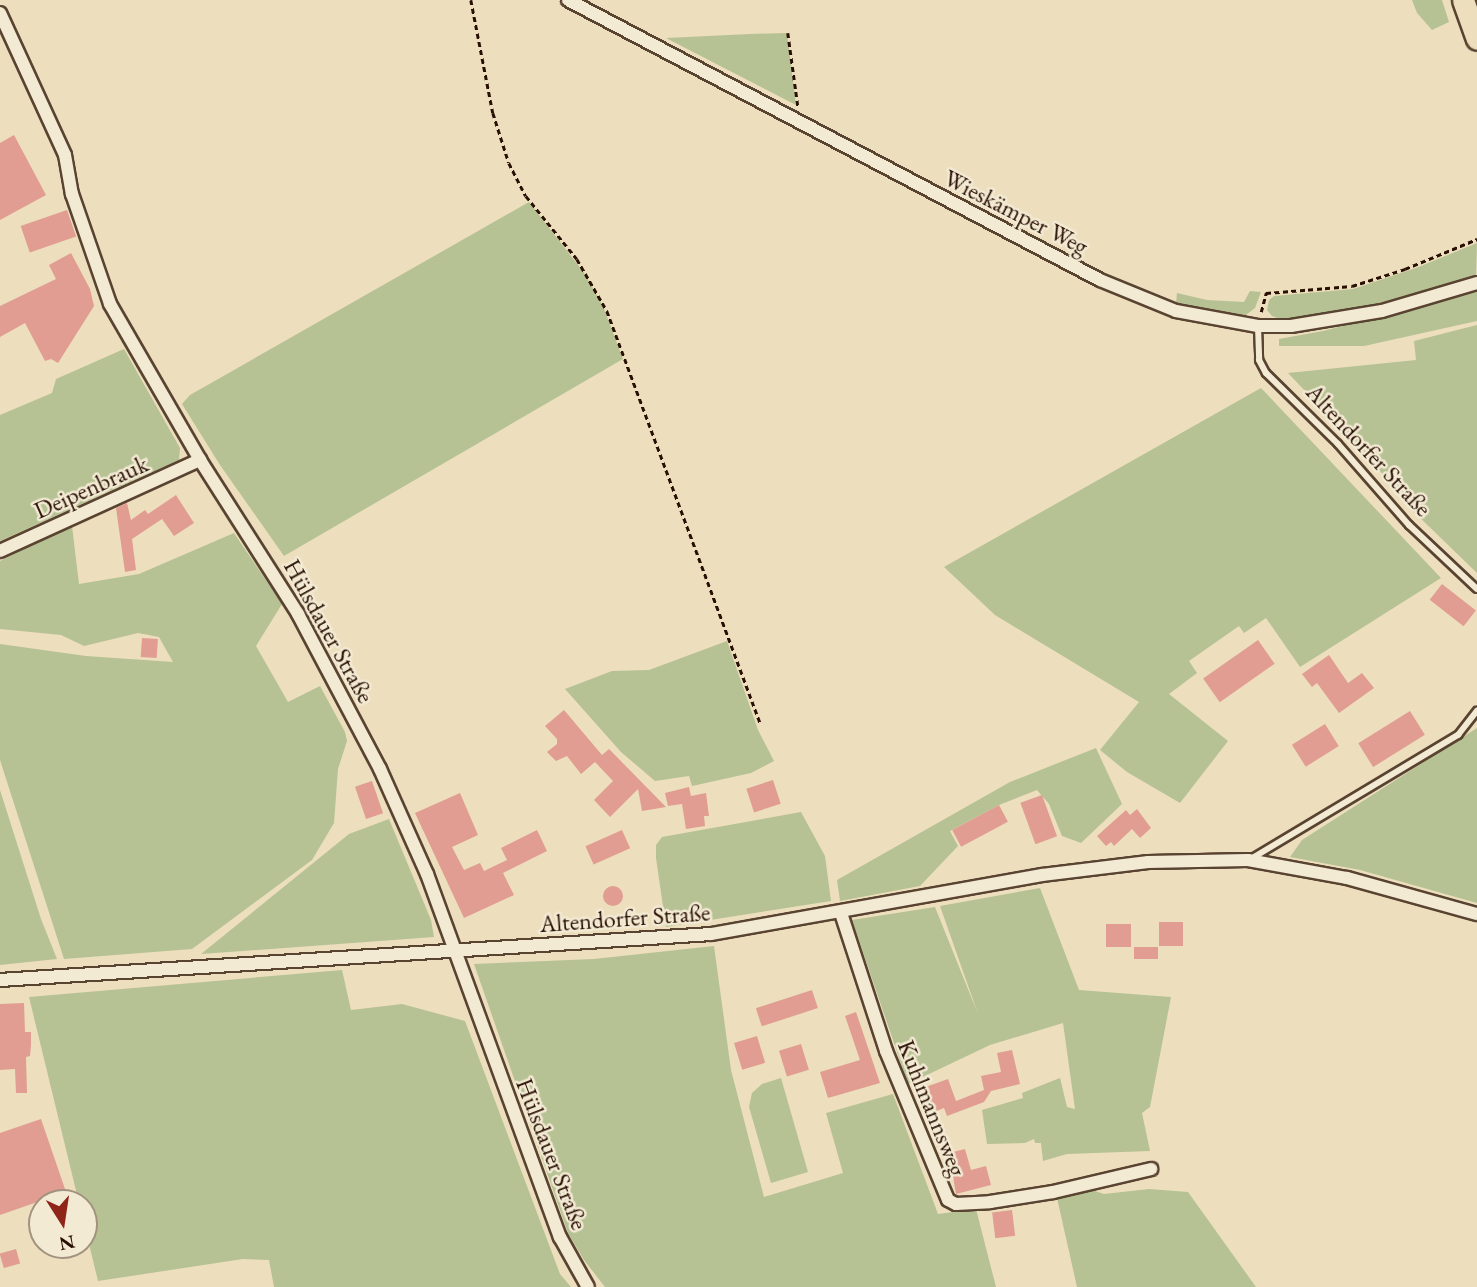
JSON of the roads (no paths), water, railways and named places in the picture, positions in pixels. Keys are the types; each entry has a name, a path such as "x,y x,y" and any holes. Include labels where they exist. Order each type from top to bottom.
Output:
{"highway":[{"path":"1463,0 1477,39"}],"street":[{"name":"Wieskämper Weg","path":"568,0 800,121 880,167 1124,292 1202,318 1258,326 1333,320 1382,311 1477,283"},
{"name":"Hülsdauer Straße","path":"0,13 65,155 72,194 110,304 200,460 280,583 380,769 428,874 560,1237 588,1287"},
{"name":"Deipenbrauk","path":"0,551 200,460"},
{"name":"Altendorfer Straße","path":"0,980 712,933 1104,866 1248,860 1347,878 1477,914"},
{"name":"Kuhlmannsweg","path":"841,913 886,1051 948,1200 956,1204 990,1202 1053,1192 1151,1169"}],"lane":[{"name":"Altendorfer Straße","path":"1258,326 1259,360 1266,373 1338,444 1409,525 1477,589"},
{"name":"Altendorfer Straße","path":"1248,860 1458,734 1477,710"}]}
